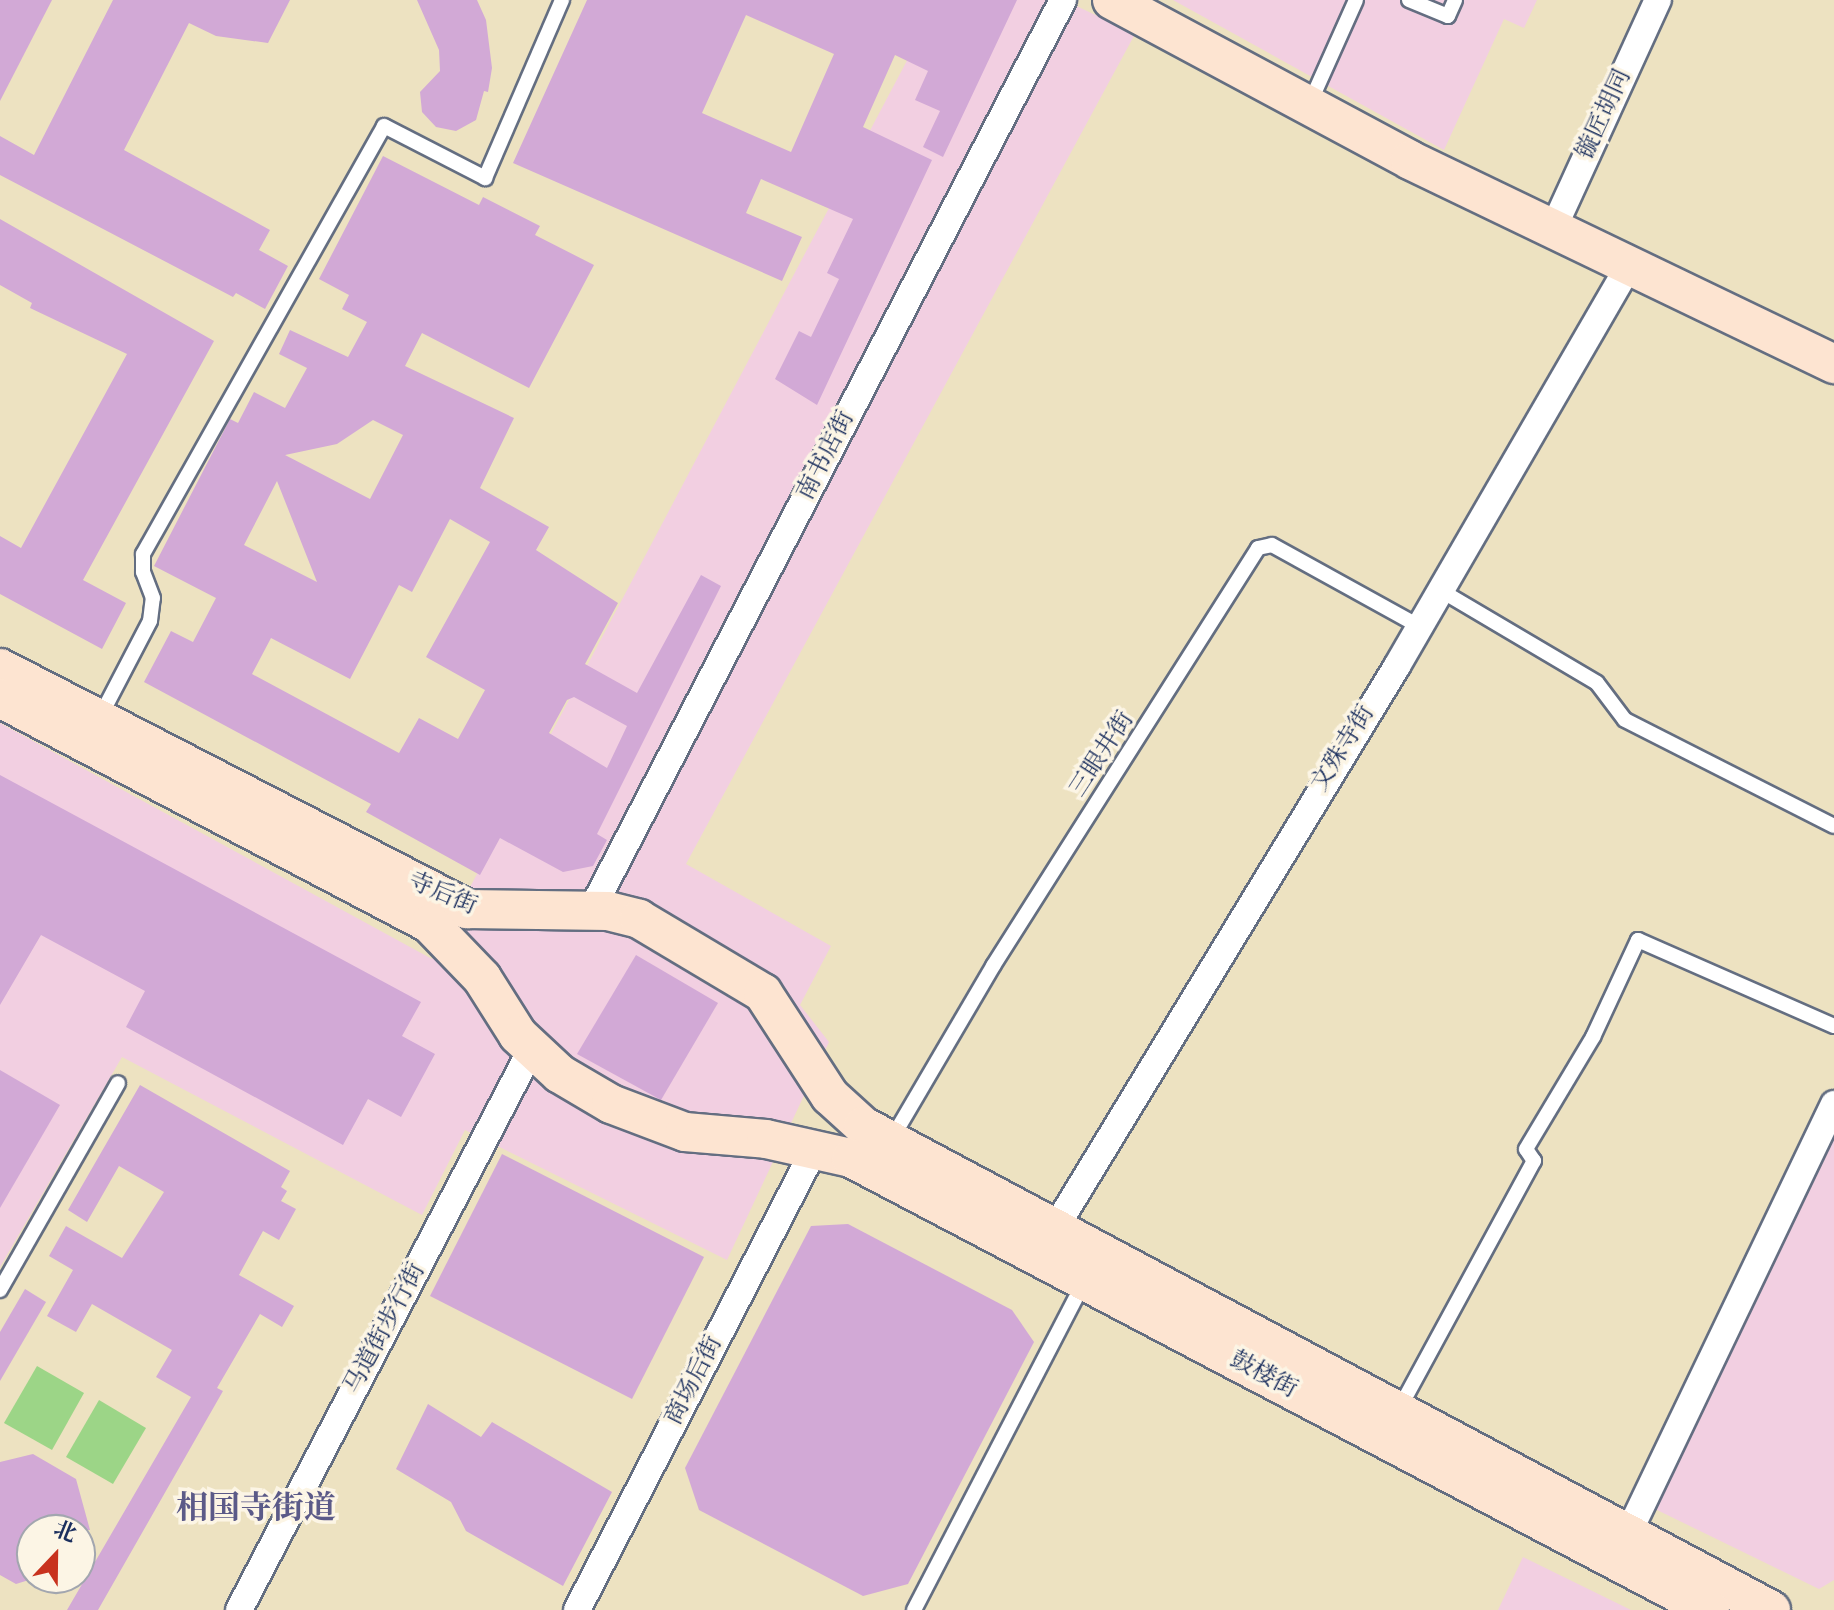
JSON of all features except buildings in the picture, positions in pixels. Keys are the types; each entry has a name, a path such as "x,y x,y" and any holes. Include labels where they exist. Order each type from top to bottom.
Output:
{"street":[{"name":"南书店街","path":"591,911 1063,0"},
{"path":"1112,0 1553,229 1834,364"},
{"name":"镟匠胡同","path":"1553,229 1658,0"},
{"name":"文殊寺街","path":"1054,1230 1419,626 1629,266"},
{"name":"寺后街","path":"0,668 467,909 591,911 639,919 745,979 774,1006 830,1096 846,1114 889,1142"},
{"name":"寺后街","path":"0,698 430,924 464,955 532,1048 560,1074 647,1122 685,1132 766,1139 813,1152"},
{"name":"马道街步行街","path":"239,1610 532,1048"},
{"path":"1627,1536 1834,1104"},
{"name":"鼓楼街","path":"889,1142 1771,1610"},
{"name":"鼓楼街","path":"813,1152 851,1158 1710,1610"},
{"name":"商场后街","path":"577,1610 813,1152"}],"lane":[{"path":"99,720 150,621 153,598 143,572 143,554 384,126 485,178 562,0"},
{"path":"1309,105 1356,0"},
{"path":"1409,0 1448,16 1455,0"},
{"name":"三眼井街","path":"889,1142 993,966 1258,548 1272,545 1419,626"},
{"path":"1440,590 1597,683 1625,720 1834,826"},
{"path":"1396,1413 1534,1161 1526,1149 1593,1037 1638,940 1834,1026"},
{"path":"0,1290 118,1083"},
{"path":"914,1610 1084,1281"}],"shaded area":[{"path":"939,0 1064,0 1135,34 686,864 831,946 800,1005 829,1042 727,1260 465,1130 422,1215 122,1057 0,1267 0,723 432,959"},
{"path":"1173,0 1537,0 1524,28 1504,19 1444,150"},
{"path":"1834,1122 1834,1580 1819,1589 1655,1509"},
{"path":"1523,1557 1631,1610 1498,1610"}],"green space":[{"path":"37,1366 84,1393 52,1450 4,1423"},
{"path":"99,1400 146,1428 113,1484 66,1457"}],"district":[{"name":"相国寺街道","path":"256,1510"}]}
